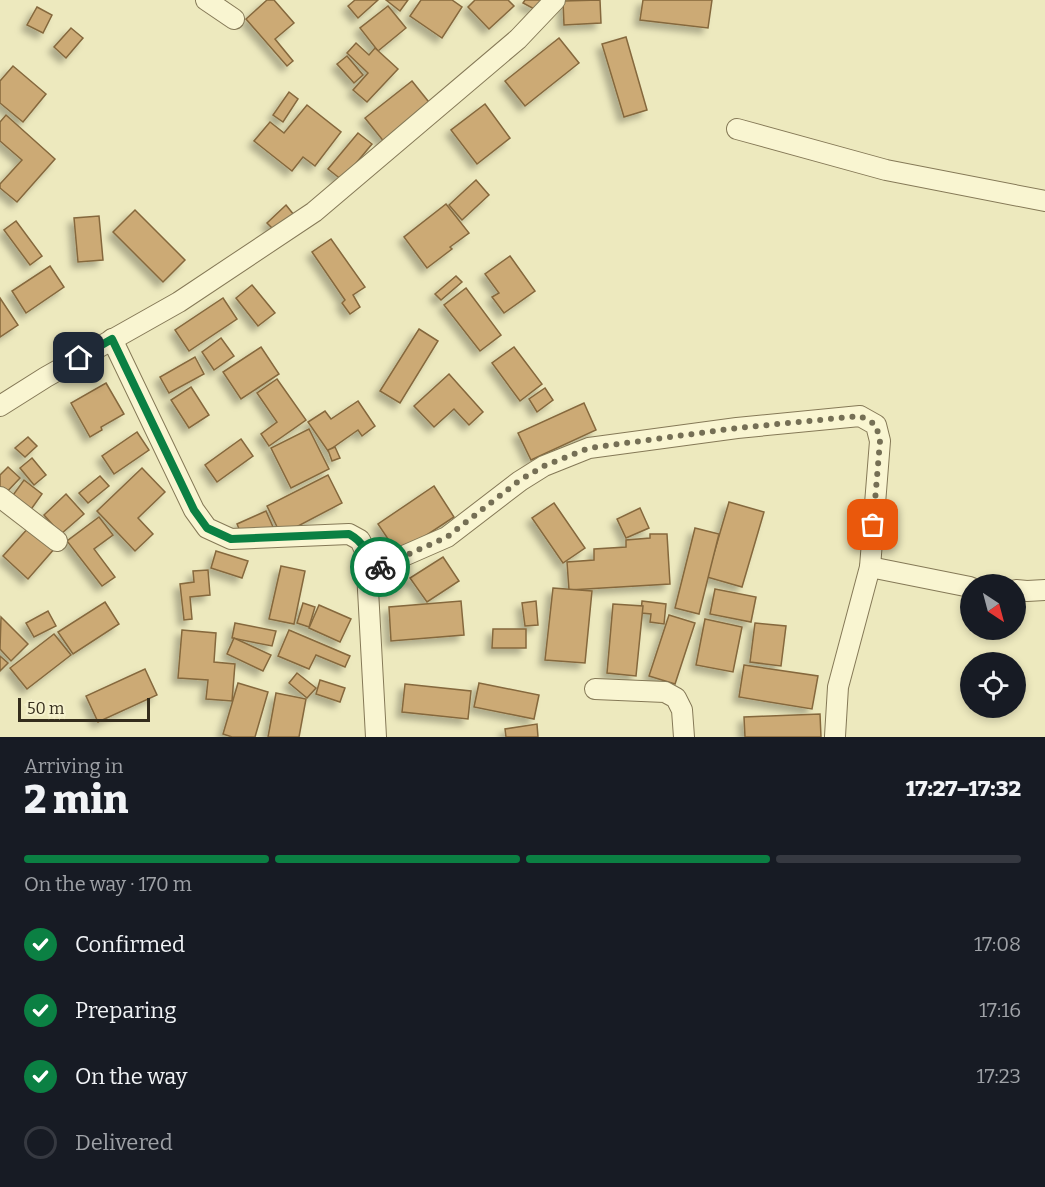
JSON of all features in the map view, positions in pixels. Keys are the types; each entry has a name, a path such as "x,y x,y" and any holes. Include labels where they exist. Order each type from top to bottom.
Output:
{"street":[{"path":"206,0 234,19"},
{"path":"0,406 46,376 179,302 314,212 518,39 555,0"},
{"path":"737,129 886,170 1045,201"},
{"path":"112,339 194,510 207,528 231,539 349,534 360,540 366,554 376,737"},
{"path":"367,572 447,537 520,480 544,466 589,448 737,428 860,416 876,425 880,441 870,567 838,687 835,736"},
{"path":"0,497 57,541"},
{"path":"870,567 960,585"},
{"path":"1026,591 1045,590"},
{"path":"595,688 665,692 676,698 682,710 684,737"}],"building":[{"path":"267,0 274,0 294,23 275,39 293,61 287,66 246,19"},
{"path":"355,0 378,0 358,18 348,6"},
{"path":"386,0 408,0 400,11"},
{"path":"421,0 452,0 462,7 442,38 410,16"},
{"path":"475,0 508,0 514,6 489,29 468,7"},
{"path":"525,0 541,0 536,10 523,3"},
{"path":"600,0 601,23 564,25 563,1"},
{"path":"643,0 712,0 708,28 640,20"},
{"path":"388,6 406,28 378,51 360,28"},
{"path":"37,7 52,15 43,33 27,25"},
{"path":"71,28 83,38 66,58 54,47"},
{"path":"626,37 647,110 624,117 602,44"},
{"path":"559,38 579,63 525,106 505,81"},
{"path":"356,43 369,55 375,48 398,69 367,102 353,90 368,73 347,53"},
{"path":"347,56 363,75 354,83 337,64"},
{"path":"13,66 46,94 23,122 0,103 0,81"},
{"path":"412,81 432,106 385,143 365,118"},
{"path":"289,92 298,99 283,122 273,115"},
{"path":"485,104 510,138 477,164 451,130"},
{"path":"307,105 341,132 315,166 303,157 292,171 254,141 270,122 284,133"},
{"path":"6,115 55,159 17,202 0,188 0,184 22,160 0,141 0,122"},
{"path":"358,133 372,144 342,180 328,169"},
{"path":"476,180 489,195 462,220 449,205"},
{"path":"446,204 469,233 427,268 404,237"},
{"path":"286,205 294,215 276,232 267,223"},
{"path":"135,210 185,260 163,282 113,232"},
{"path":"99,216 103,260 78,262 74,218"},
{"path":"16,221 42,256 30,265 4,230"},
{"path":"331,239 365,287 353,295 360,307 350,314 342,303 345,300 312,252"},
{"path":"510,256 535,291 504,313 492,297 499,293 485,274"},
{"path":"50,266 64,287 26,313 12,291"},
{"path":"456,276 462,282 441,300 435,294"},
{"path":"252,285 275,313 258,326 236,298"},
{"path":"466,288 501,335 480,351 444,305"},
{"path":"0,298 18,325 0,337"},
{"path":"223,298 237,319 189,351 175,330"},
{"path":"419,329 438,341 400,403 380,391"},
{"path":"221,338 234,356 214,370 202,352"},
{"path":"261,347 279,374 241,399 223,372"},
{"path":"514,347 542,384 520,401 492,363"},
{"path":"195,357 204,374 169,393 160,377"},
{"path":"449,374 483,412 469,425 454,409 434,427 414,406"},
{"path":"277,379 306,420 269,446 261,434 277,422 257,393"},
{"path":"106,383 124,414 101,427 102,430 90,437 71,403"},
{"path":"191,387 209,415 189,428 171,400"},
{"path":"545,388 553,400 537,412 529,399"},
{"path":"358,401 375,426 362,436 358,430 328,451 308,422 325,411 331,419"},
{"path":"584,403 596,430 531,460 518,433"},
{"path":"309,429 329,469 291,488 271,448"},
{"path":"137,432 149,450 114,474 102,456"},
{"path":"28,437 37,446 25,457 15,448"},
{"path":"241,439 253,456 217,482 205,465"},
{"path":"335,447 340,458 332,461 328,450"},
{"path":"32,458 46,475 34,485 20,468"},
{"path":"8,467 20,478 3,496 0,494 0,475"},
{"path":"142,468 165,492 138,518 153,534 135,551 97,511"},
{"path":"328,475 342,503 281,535 267,506"},
{"path":"100,476 109,486 88,503 79,493"},
{"path":"24,480 42,494 27,515 8,502"},
{"path":"434,486 454,517 398,554 378,524"},
{"path":"66,494 84,514 61,534 44,515"},
{"path":"729,502 764,512 742,587 707,577"},
{"path":"554,503 585,548 563,563 532,518"},
{"path":"640,508 649,528 626,538 617,519"},
{"path":"266,511 277,536 242,536 237,524"},
{"path":"99,517 113,535 94,549 115,577 102,586 67,541"},
{"path":"30,526 55,548 28,579 3,556"},
{"path":"695,528 719,534 699,614 675,608"},
{"path":"650,534 667,534 670,584 569,590 567,562 594,560 594,549 626,547 626,540 650,538"},
{"path":"216,551 248,561 242,578 211,568"},
{"path":"443,557 459,581 427,602 410,578"},
{"path":"281,566 305,571 294,624 269,619"},
{"path":"208,570 210,595 190,597 192,619 184,620 180,584 194,582 193,571"},
{"path":"553,588 592,591 585,663 545,660"},
{"path":"715,589 756,597 751,622 710,614"},
{"path":"461,601 464,635 391,641 389,607"},
{"path":"536,601 538,625 525,626 522,603"},
{"path":"642,601 666,604 664,624 650,622 651,614 641,613"},
{"path":"105,602 119,624 73,654 58,632"},
{"path":"303,603 315,607 309,627 297,623"},
{"path":"613,604 643,606 636,676 607,673"},
{"path":"319,605 351,619 340,642 309,628"},
{"path":"48,611 56,626 34,637 26,623"},
{"path":"669,615 695,623 675,684 649,676"},
{"path":"1,617 28,644 11,661 0,649"},
{"path":"705,619 742,627 733,672 696,665"},
{"path":"235,623 276,631 272,646 232,638"},
{"path":"755,623 786,626 781,666 750,662"},
{"path":"493,629 526,629 526,648 492,648"},
{"path":"182,630 216,633 214,662 235,664 232,701 206,699 208,680 178,678"},
{"path":"289,630 350,656 345,667 316,655 309,669 278,656"},
{"path":"54,634 71,655 27,689 10,668"},
{"path":"234,638 271,655 263,671 227,654"},
{"path":"0,656 8,663 0,671"},
{"path":"744,665 818,676 812,709 739,697"},
{"path":"145,669 157,695 98,722 86,696"},
{"path":"297,673 316,688 307,698 289,683"},
{"path":"320,680 345,688 340,702 316,694"},
{"path":"238,683 268,692 255,737 232,737 223,734"},
{"path":"479,683 539,695 534,719 474,707"},
{"path":"405,684 471,691 468,719 402,712"},
{"path":"276,693 306,699 299,737 268,737"},
{"path":"820,714 821,737 745,737 744,717"},
{"path":"537,724 538,737 506,737 505,729"}],"way so far":[{"path":"380,567 447,537 520,480 544,466 589,448 737,428 860,416 876,425 880,441 873,525"}],"route":[{"path":"79,358 112,339 194,510 207,528 231,539 349,534 360,540 366,554 367,572 380,567"}]}
